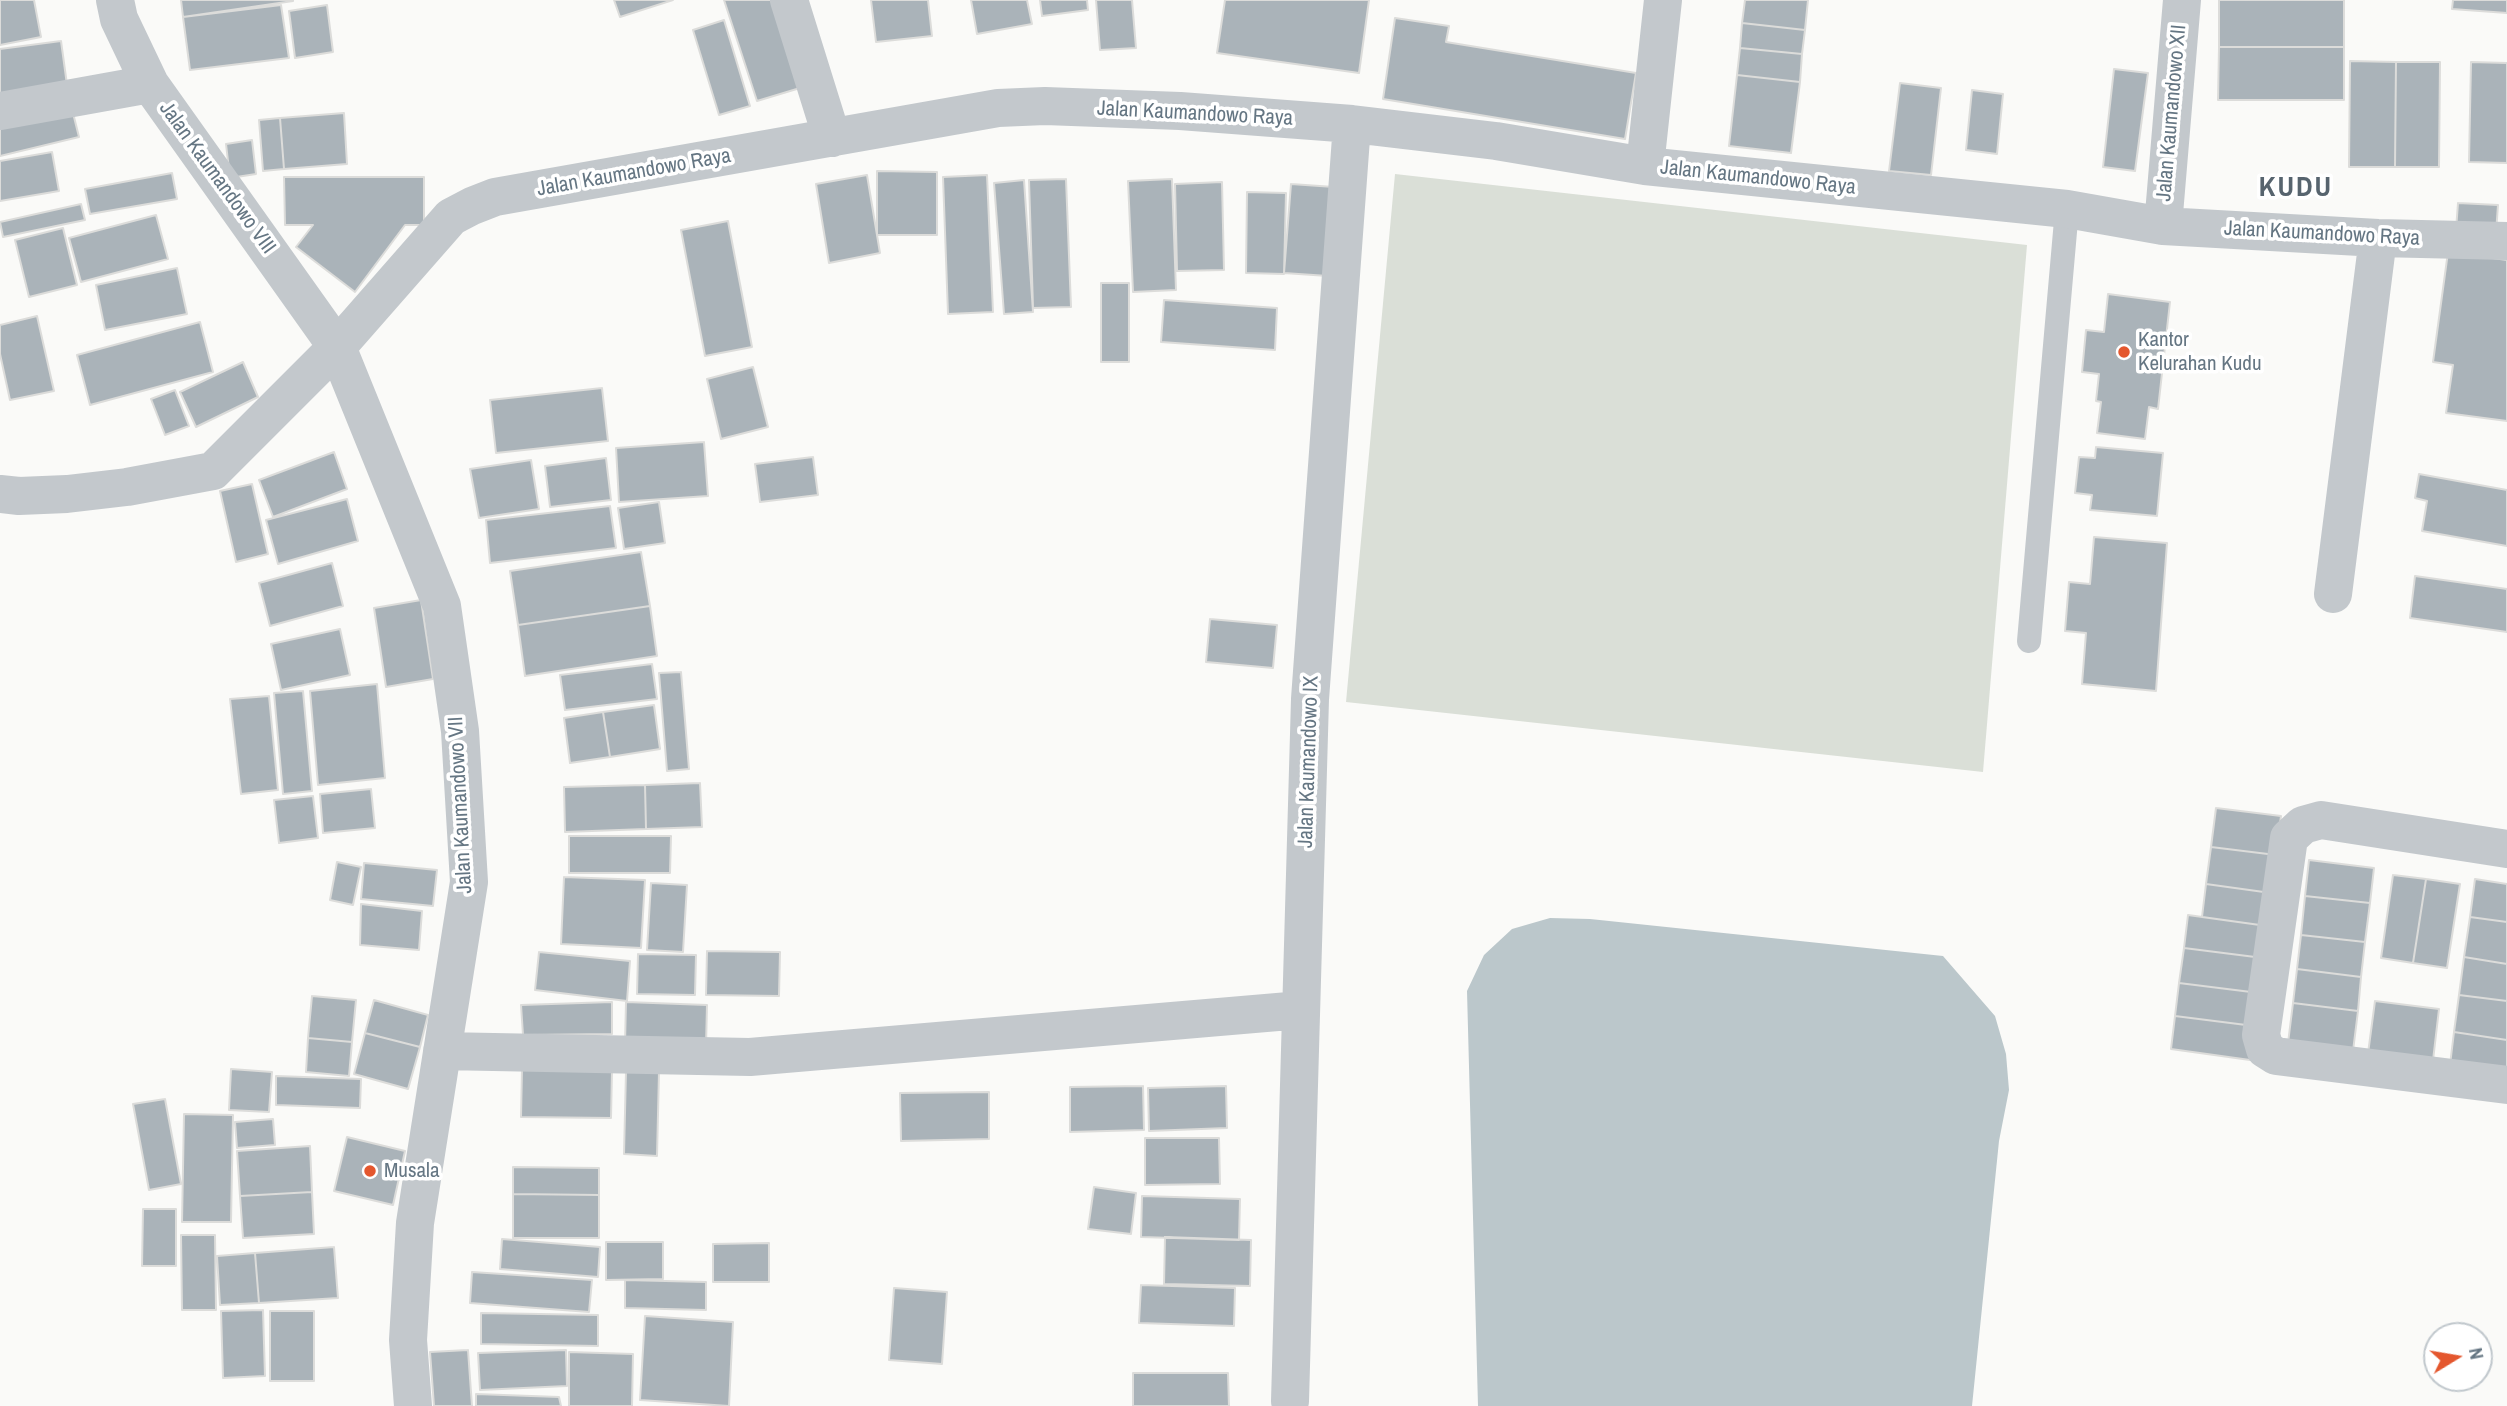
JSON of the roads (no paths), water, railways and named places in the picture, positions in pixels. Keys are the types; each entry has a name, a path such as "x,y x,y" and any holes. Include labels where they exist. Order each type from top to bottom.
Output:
{"street":[{"name":"Jalan Kaumandowo VIII","path":"115,0 120,19 150,84 337,347"},
{"path":"789,0 832,138"},
{"path":"1645,166 1663,0"},
{"name":"Jalan Kaumandowo XII","path":"2163,226 2182,0"},
{"path":"0,111 150,84"},
{"name":"Jalan Kaumandowo Raya","path":"0,494 67,494 127,487 213,471 337,347 451,216 495,197 998,108 1045,106 1180,111 1352,124 1496,141 1645,166 2067,209 2163,226 2378,238 2507,241"},
{"name":"Jalan Kaumandowo IX","path":"1290,1401 1310,699 1352,124"},
{"path":"2333,594 2378,238"},
{"name":"Jalan Kaumandowo VII","path":"337,347 442,606 460,731 469,882 415,1223 408,1340 413,1406"},
{"path":"2507,849 2321,820 2303,825 2289,838 2261,1035 2265,1049 2276,1056 2507,1085"},
{"path":"442,1051 750,1057 1301,1010"}],"lane":[{"path":"2029,641 2067,209"}],"place":[{"name":"Kantor Kelurahan Kudu","path":"2124,352"},
{"name":"Musala","path":"370,1171"}],"district":[{"name":"KUDU","path":"2296,188"}]}
